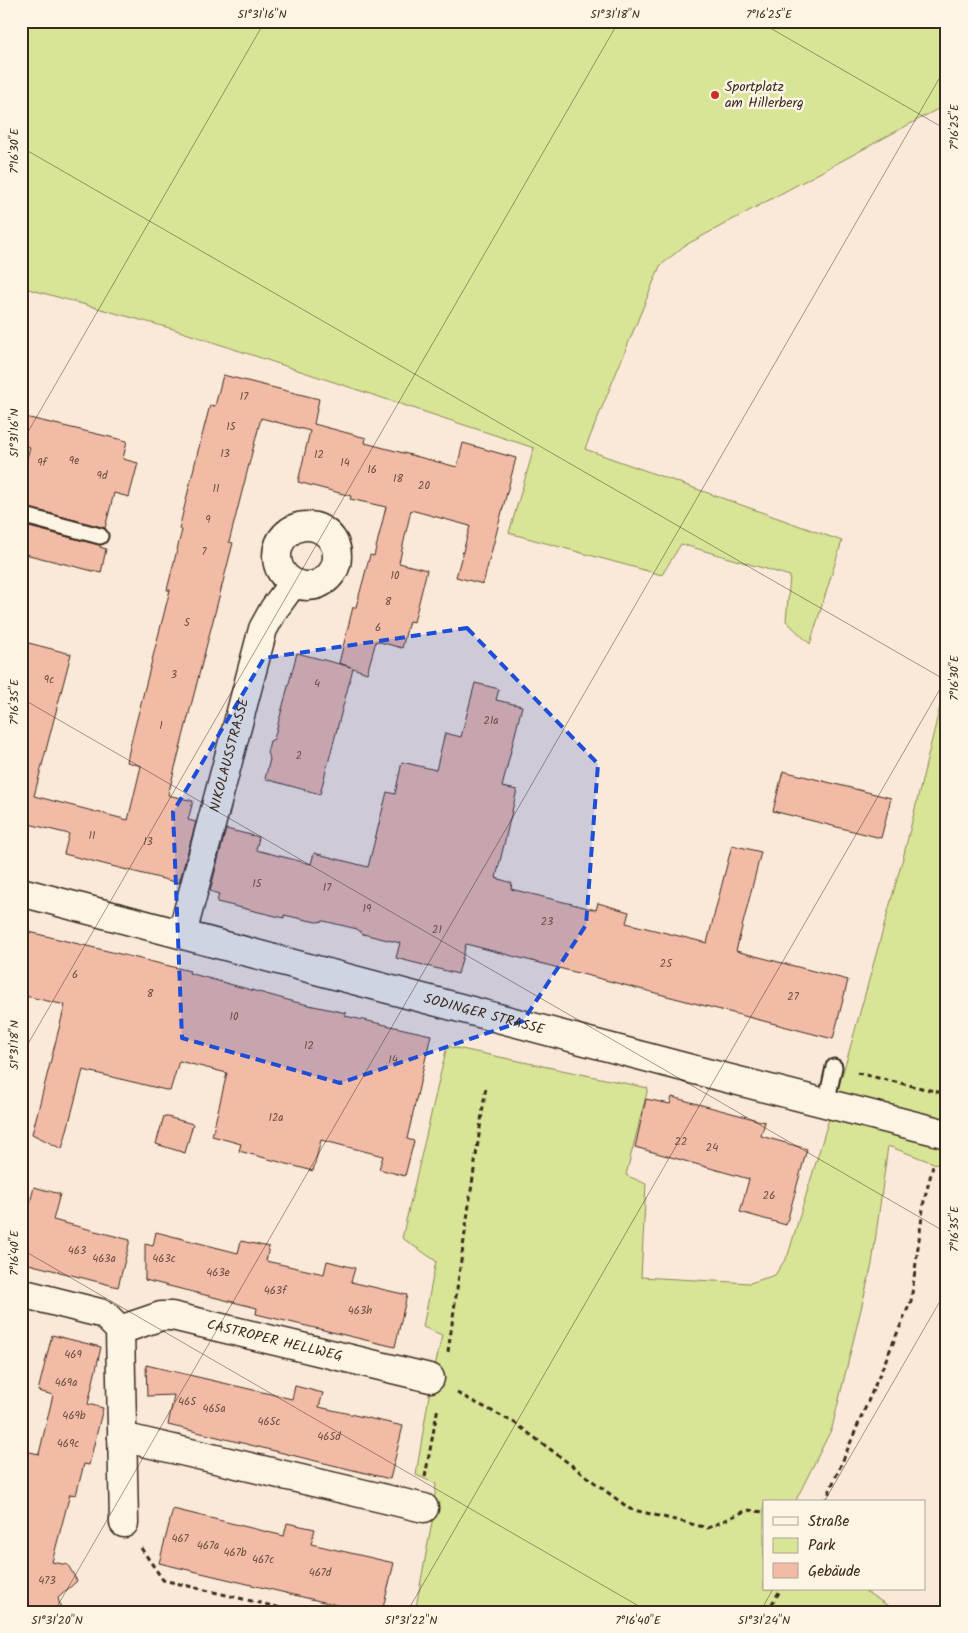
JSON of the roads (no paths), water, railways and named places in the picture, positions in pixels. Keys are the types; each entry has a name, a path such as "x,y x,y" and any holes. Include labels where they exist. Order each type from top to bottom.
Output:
{"street":[{"name":"NIKOLAUSSTRASSE","path":"182,934 263,629 274,609 293,583"},
{"name":"SODINGER STRASSE","path":"21,892 826,1104 944,1133"},
{"path":"21,1293 104,1314 120,1330 124,1523"},
{"name":"CASTROPER HELLWEG","path":"120,1330 161,1316 172,1316 436,1381"},
{"path":"122,1438 424,1508"}],"lane":[{"path":"21,515 100,536"},
{"path":"826,1104 834,1067"}],"place":[{"name":"Sportplatz am Hillerberg","path":"715,95"}]}
